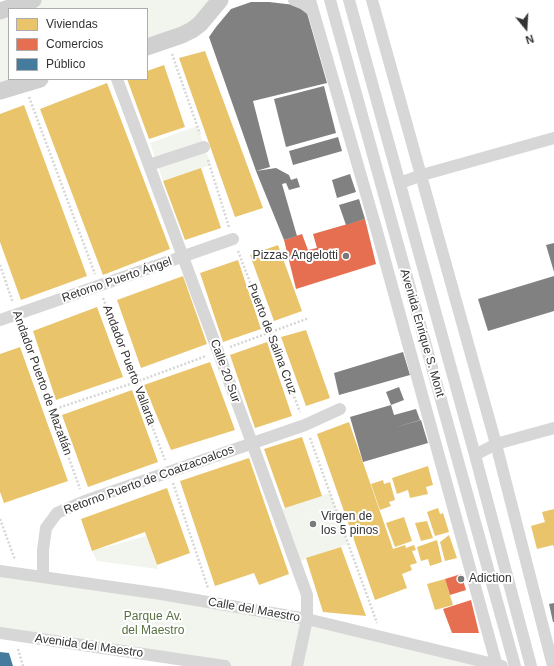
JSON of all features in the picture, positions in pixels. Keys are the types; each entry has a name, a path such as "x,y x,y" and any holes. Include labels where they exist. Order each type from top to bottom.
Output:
{"main road":[{"path":"9,8 33,0"},
{"path":"148,47 192,30 200,24 219,2"},
{"path":"0,91 37,80"}],"street":[{"path":"294,0 312,6 499,666"},
{"name":"Avenida Enrique S. Mont","path":"330,0 515,666"},
{"name":"Avenida Enrique S. Mont","path":"349,0 475,455 531,666"},
{"path":"372,0 496,444 554,666"},
{"path":"358,34 379,25"},
{"name":"Calle 20 Sur","path":"117,80 307,595 307,619 297,666"},
{"path":"400,183 422,175 554,138"},
{"path":"148,165 204,147"},
{"name":"Retorno Puerto Ángel","path":"0,320 233,239"},
{"name":"Retorno Puerto de Coatzacoalcos","path":"43,577 43,550 46,528 57,513 85,501 305,425 340,409"},
{"path":"475,455 496,444 554,428"},
{"name":"Calle del Maestro","path":"0,571 161,594 307,619 499,666"},
{"name":"Avenida del Maestro","path":"0,633 224,666"}],"path":[{"name":"Puerto de Salina Cruz","path":"167,40 204,147 233,239 305,425 382,637"},
{"name":"Andador Puerto Vallarta","path":"24,84 169,472 213,603"},
{"name":"Andador Puerto de Mazatlán","path":"0,265 85,501"},
{"path":"52,410 136,382 309,318"},
{"path":"0,519 20,574"}],"green space":[{"path":"37,0 223,0 200,24 148,47 148,8 12,8"},
{"path":"8,9 8,80 37,80 0,91 0,12"},
{"path":"197,126 211,165 163,181 150,143"},
{"path":"330,493 348,544 294,563 276,511"},
{"path":"146,536 158,569 97,561 92,551"},
{"name":"Parque Av. del Maestro","path":"0,571 161,594 497,666 226,666 0,632"}],"building: Viviendas":[{"path":"205,51 263,208 235,217 179,58"},
{"path":"164,65 185,127 149,139 127,80 148,80 148,71"},
{"path":"107,83 170,249 103,275 40,109"},
{"path":"24,105 87,276 21,300 0,242 0,114"},
{"path":"201,168 221,228 185,240 163,181"},
{"path":"278,245 302,311 274,321 250,255"},
{"path":"238,260 261,329 223,342 200,273"},
{"path":"183,276 207,344 141,368 117,300"},
{"path":"97,307 123,377 56,400 33,331"},
{"path":"306,330 330,398 306,406 281,337"},
{"path":"267,342 292,416 255,428 230,355"},
{"path":"20,347 68,481 4,503 0,492 0,354"},
{"path":"210,362 235,430 171,450 144,385"},
{"path":"132,390 158,462 88,487 62,415"},
{"path":"349,422 393,549 405,545 406,548 414,545 416,550 412,551 417,563 410,565 412,570 402,574 407,588 375,600 317,434"},
{"path":"302,437 322,496 285,508 264,449"},
{"path":"249,458 289,574 259,585 254,573 215,586 180,481"},
{"path":"428,466 433,485 426,487 428,494 410,498 408,490 397,494 392,478"},
{"path":"383,480 384,484 390,482 395,500 389,502 391,506 380,510 371,484"},
{"path":"167,488 190,553 157,565 145,532 92,551 81,519"},
{"path":"438,508 440,514 443,513 449,532 435,536 427,512"},
{"path":"554,509 554,548 553,545 537,549 531,526 545,522 542,512"},
{"path":"404,517 412,541 395,547 386,523"},
{"path":"427,521 433,538 421,541 415,523"},
{"path":"449,535 457,558 445,561 440,542"},
{"path":"437,540 442,562 430,566 428,559 421,561 417,547"},
{"path":"341,547 366,616 323,612 306,558"},
{"path":"445,579 453,605 435,610 427,584"}],"building: Comercios":[{"name":"Pizzas Angelotti","path":"365,219 376,264 296,289 284,240 302,234 308,250 317,248 313,234"},
{"path":"461,574 466,590 450,595 445,579"},
{"path":"471,600 479,633 452,633 443,609"}],"building: Público":[{"path":"0,652 9,653 13,666 0,666"}],"building: Otros":[{"path":"251,2 269,2 295,5 307,13 327,83 253,101 270,167 256,171 209,37 231,9"},
{"path":"324,86 336,133 286,147 274,99"},
{"path":"338,137 342,151 293,165 289,151"},
{"path":"276,168 289,175 291,180 297,178 300,187 289,190 286,183 282,184 297,236 284,240 256,171"},
{"path":"350,174 356,192 337,198 332,180"},
{"path":"359,199 365,219 346,225 339,205"},
{"path":"554,243 554,272 546,245"},
{"path":"554,276 554,311 488,331 478,299"},
{"path":"403,352 410,375 339,395 334,373"},
{"path":"399,387 404,400 391,405 386,392"},
{"path":"391,405 394,415 416,409 420,420 393,428 421,420 428,443 363,462 350,417"},
{"path":"554,603 554,622 553,622 549,604"}],"place":[{"name":"Pizzas Angelotti","path":"346,256"},
{"name":"Virgen de los 5 pinos","path":"313,524"},
{"name":"Adiction","path":"461,579"}]}
